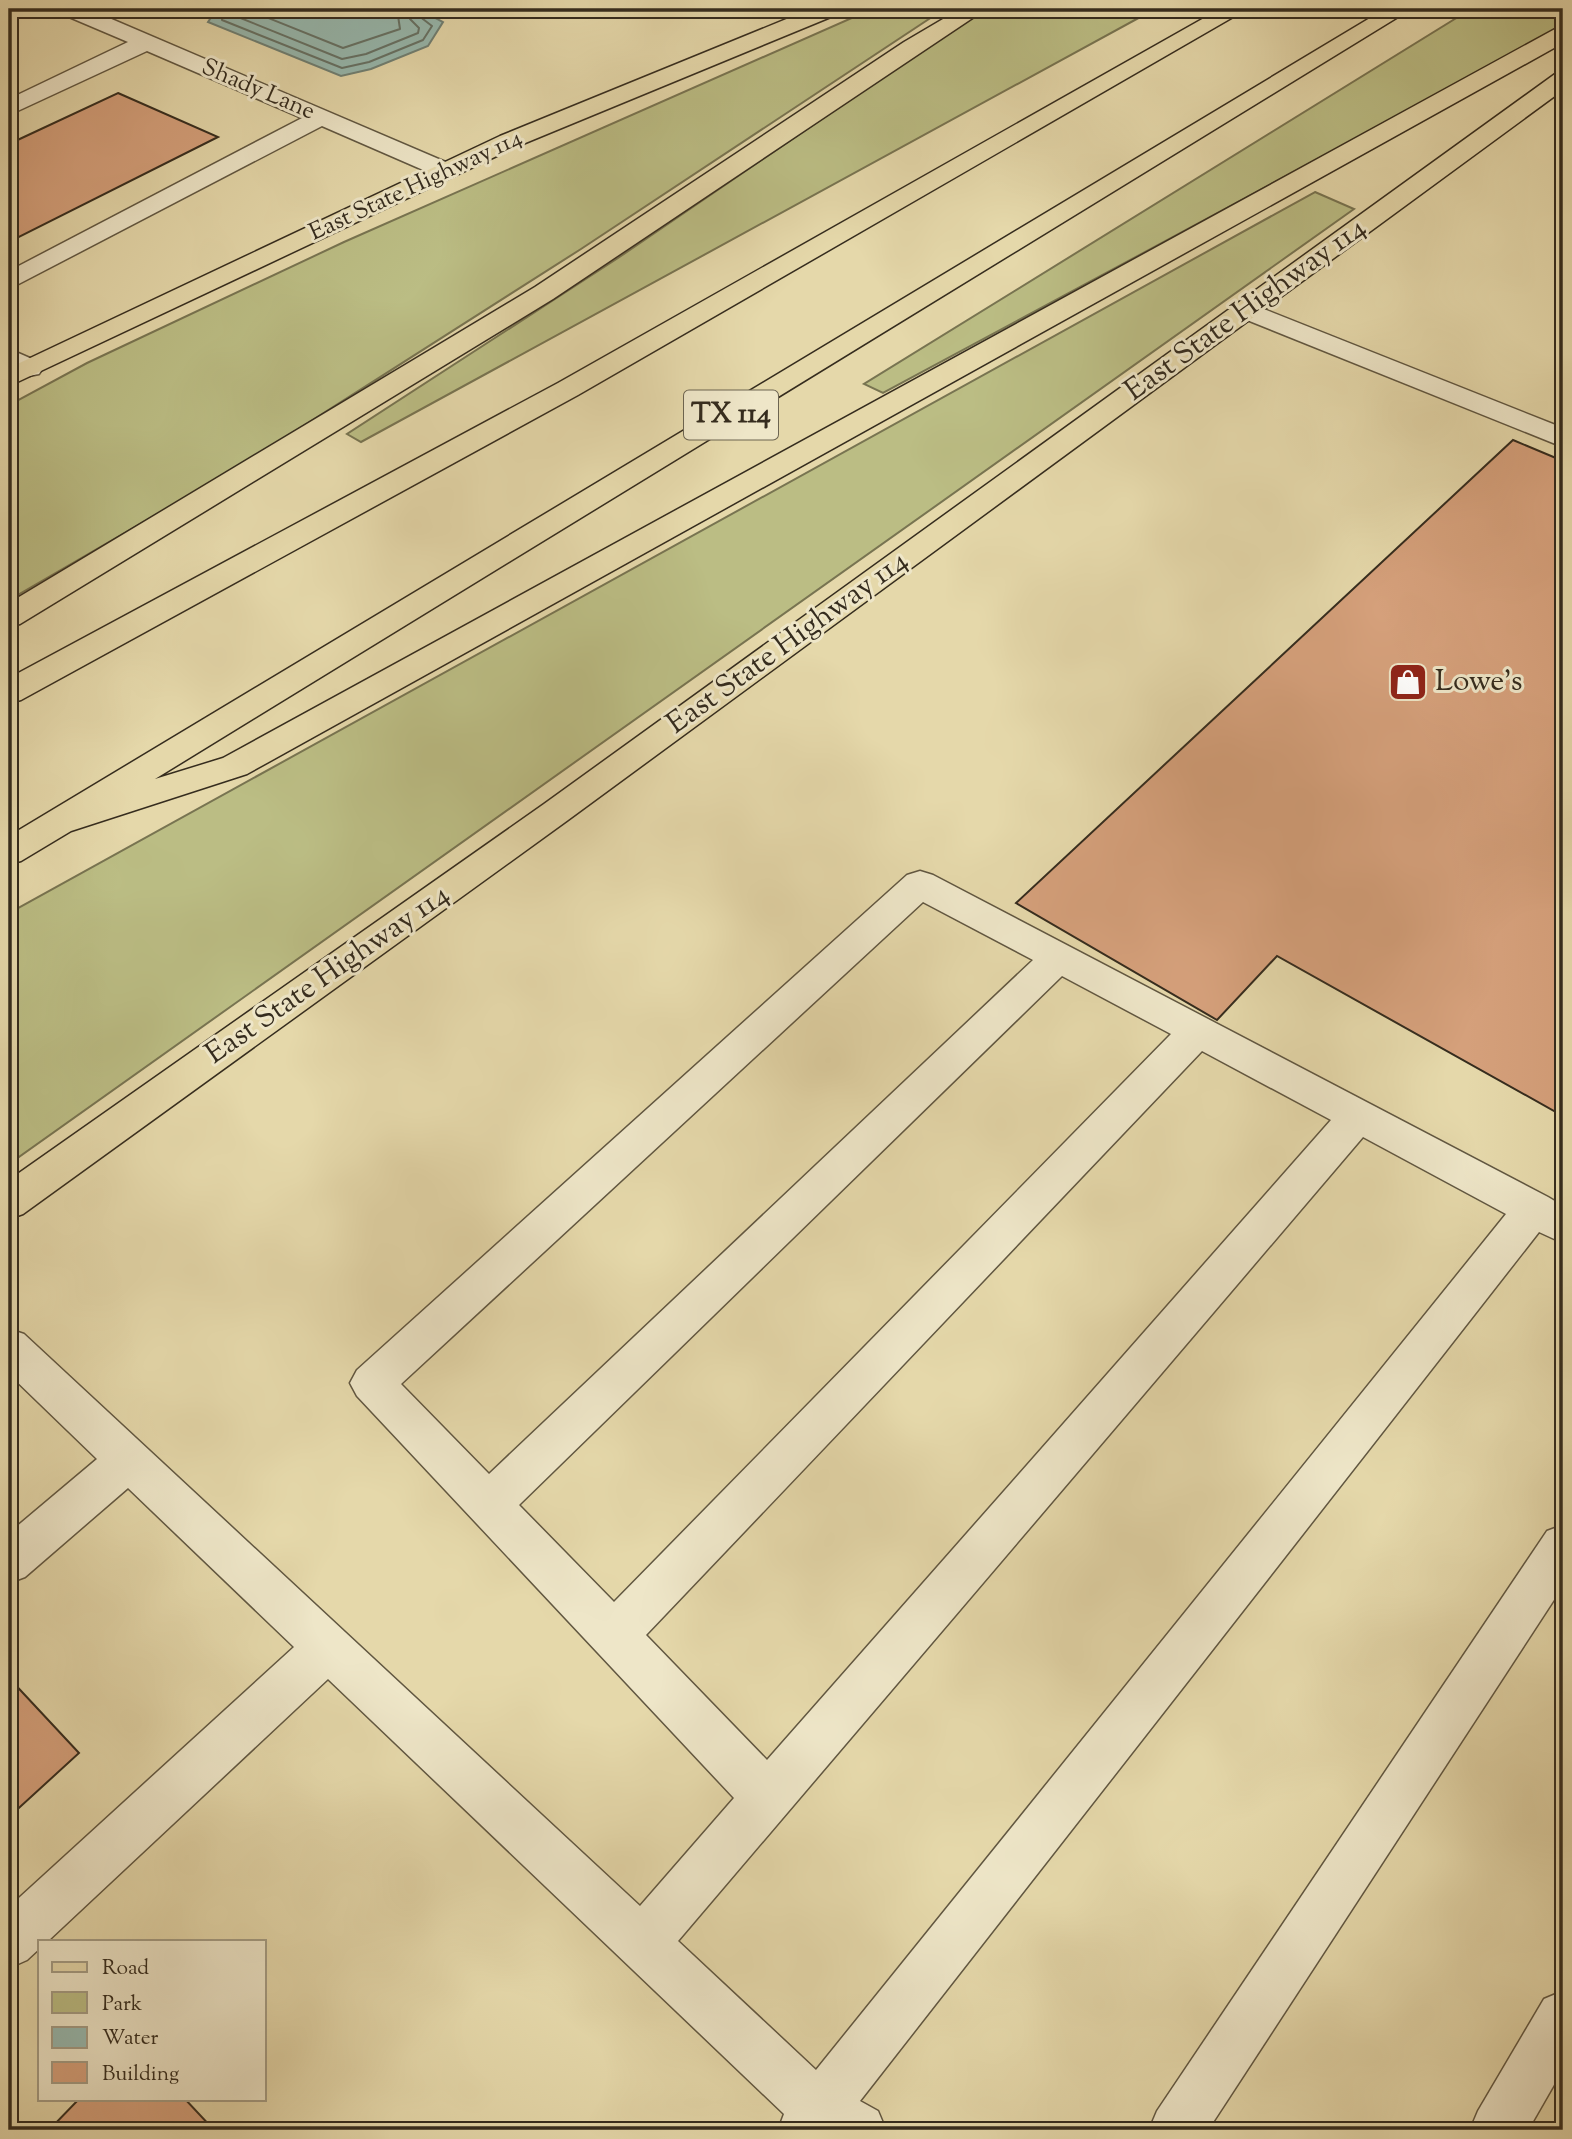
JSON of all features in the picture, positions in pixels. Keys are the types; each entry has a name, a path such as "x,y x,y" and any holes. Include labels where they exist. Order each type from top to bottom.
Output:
{"main road":[{"name":"East State Highway 114","path":"16,368 509,141 830,9"},
{"path":"9,617 544,293 912,47 975,9"},
{"path":"9,692 568,389 1236,9"},
{"name":"TX 114","path":"9,852 1400,9"},
{"path":"62,821 235,766 749,480 1563,34"},
{"name":"East State Highway 114","path":"9,1202 556,812 1563,79"}],"street":[{"name":"Shady Lane","path":"75,10 446,171"},
{"path":"9,108 147,42"},
{"path":"9,281 321,117"},
{"path":"1246,310 1563,438"},
{"path":"9,1347 127,1461 642,1943 827,2124 1548,1217 920,884 372,1382 768,1797"},
{"path":"489,1504 1059,957"},
{"path":"614,1635 1198,1031"},
{"path":"642,1943 1358,1115"},
{"path":"9,1562 127,1461"},
{"path":"1176,2130 1563,1546"},
{"path":"9,1942 327,1648"},
{"path":"1497,2130 1563,2018"}],"green space":[{"path":"872,9 944,9 581,249 247,462 9,600 9,405 87,363 344,242"},
{"path":"983,9 1155,9 361,442 347,434 618,258"},
{"path":"1471,9 1563,9 1563,27 883,393 864,384"},
{"path":"1315,192 1354,209 9,1164 9,913"}],"water":[{"path":"217,9 419,9 443,22 428,46 371,69 341,76 208,22"}],"building":[{"path":"118,93 218,137 9,242 9,144"},
{"name":"Lowe's","path":"1513,440 1563,461 1563,1116 1277,956 1217,1020 1016,903"},
{"path":"9,1678 79,1753 9,1817"},
{"path":"78,2100 186,2100 214,2130 49,2130"}],"place":[{"name":"Lowe's","path":"1408,682"}]}
